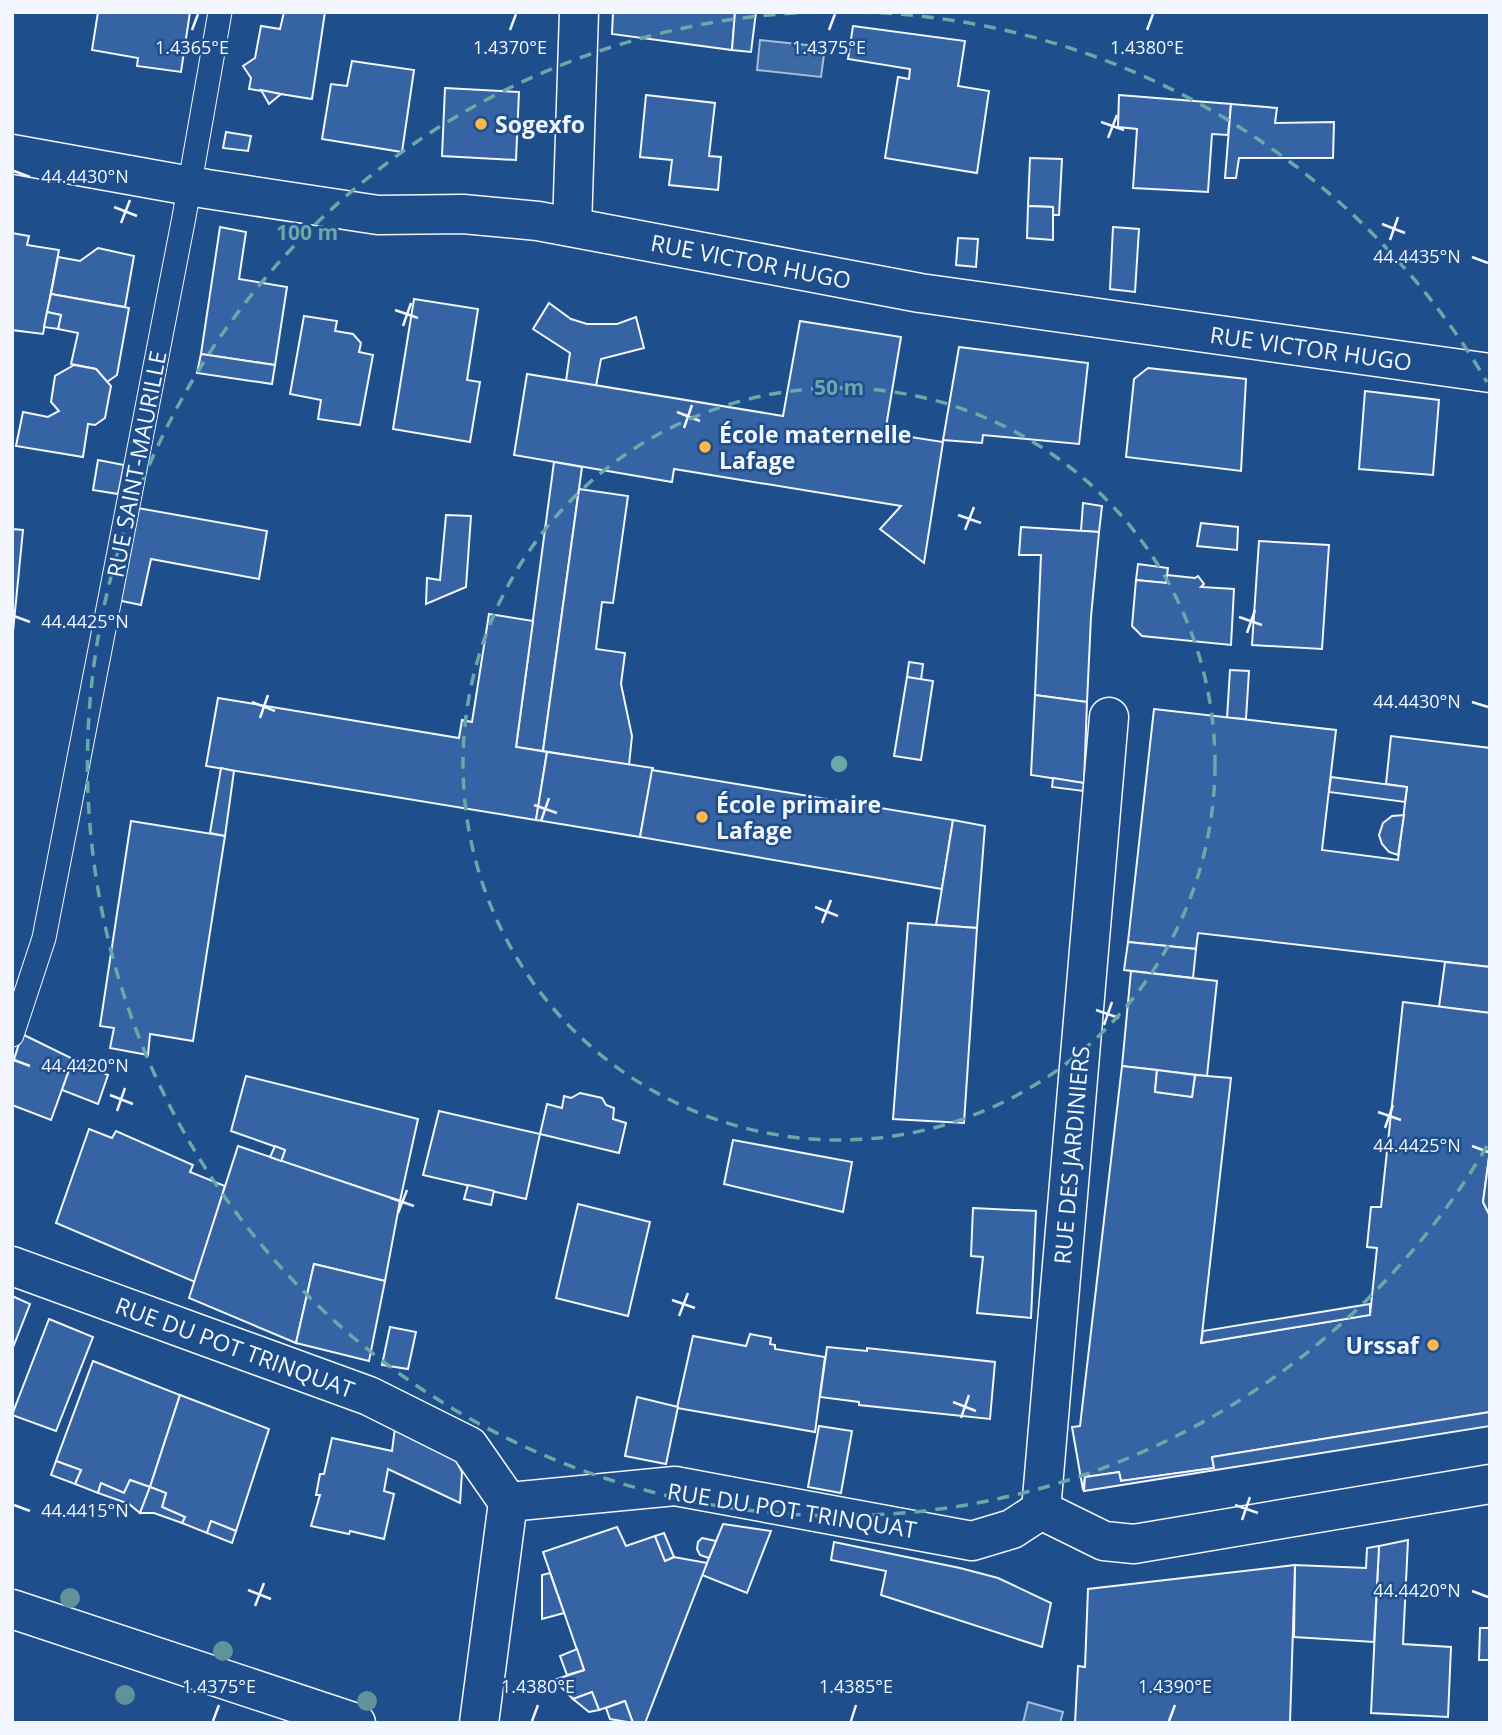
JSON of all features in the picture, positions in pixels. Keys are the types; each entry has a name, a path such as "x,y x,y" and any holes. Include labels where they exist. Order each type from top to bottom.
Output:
{"street":[{"path":"572,228 579,12"},
{"name":"RUE VICTOR HUGO","path":"12,154 378,215 463,214 538,221 920,293 1490,373"},
{"name":"RUE DES JARDINIERS","path":"1041,1510 1109,717"},
{"name":"RUE DU POT TRINQUAT","path":"12,1266 369,1396 469,1446 509,1502 675,1486 972,1541 1012,1529 1041,1510"},
{"path":"1041,1510 1104,1541 1134,1544 1490,1484"},
{"path":"479,1723 509,1502"},
{"path":"12,1609 356,1723"}],"lane":[{"name":"RUE SAINT-MAURILLE","path":"12,1035 44,938 220,12"}],"water":[{"path":"760,40 825,47 821,77 757,70"},
{"path":"1028,1702 1063,1712 1060,1723 1023,1723"}],"building":[{"path":"98,12 190,12 181,72 137,66 138,58 92,50"},
{"path":"284,12 325,12 312,99 249,89 251,78 243,66 255,58 261,26 280,29"},
{"path":"613,12 735,12 732,50 612,34"},
{"path":"735,12 756,12 751,52 732,50"},
{"path":"853,26 965,41 958,86 989,91 977,173 885,158 898,77 909,79 910,69 848,59"},
{"path":"352,61 414,70 402,152 322,139 331,84 347,86"},
{"name":"Sogexfo","path":"445,88 519,92 516,160 442,156"},
{"path":"261,90 281,94 269,104"},
{"path":"646,95 715,103 709,156 721,157 718,190 669,185 672,160 640,157"},
{"path":"1119,95 1231,104 1228,135 1212,134 1208,192 1133,188 1137,129 1118,127"},
{"path":"1231,104 1277,108 1275,123 1334,122 1333,158 1239,158 1236,178 1225,178"},
{"path":"226,132 251,136 248,151 223,148"},
{"path":"1030,158 1062,159 1059,215 1053,215 1053,207 1028,206"},
{"path":"1028,206 1053,207 1053,240 1027,238"},
{"path":"220,227 246,232 239,279 287,287 275,365 201,354"},
{"path":"1113,227 1139,229 1135,292 1110,289"},
{"path":"12,233 29,236 27,245 59,250 43,334 12,330"},
{"path":"958,238 978,239 976,267 956,265"},
{"path":"98,248 134,256 125,307 51,294 58,257 80,261"},
{"path":"51,294 129,308 117,375 107,382 96,369 71,364 78,333 58,329 61,315 47,312"},
{"path":"414,299 478,309 467,380 480,382 470,442 393,429"},
{"path":"549,303 571,319 587,324 617,324 636,317 644,348 601,359 596,386 566,381 570,353 533,329"},
{"path":"47,312 61,315 58,329 44,327"},
{"path":"304,316 337,321 335,331 353,334 361,343 359,352 373,355 360,425 318,419 321,400 290,394"},
{"path":"800,321 901,337 885,433 943,442 924,563 880,529 901,506 674,469 672,482 514,455 527,374 783,416"},
{"path":"959,347 1088,363 1079,444 983,435 982,443 943,440"},
{"path":"201,354 275,365 272,384 197,373"},
{"path":"74,365 96,369 111,386 105,418 95,425 88,424 83,457 16,446 23,412 48,417 59,411 51,402 55,376"},
{"path":"1148,368 1246,379 1241,471 1126,457 1134,379"},
{"path":"1365,391 1439,400 1433,475 1359,469"},
{"path":"98,460 124,465 118,494 93,490"},
{"path":"554,462 582,467 543,751 516,747"},
{"path":"579,489 628,496 613,603 602,602 596,649 625,653 621,684 632,736 629,765 543,751"},
{"path":"1083,503 1102,506 1099,532 1081,531"},
{"path":"132,507 267,531 259,579 151,559 141,605 112,599"},
{"path":"446,515 471,516 466,587 426,604 427,578 440,580"},
{"path":"1201,523 1238,527 1237,550 1197,546"},
{"path":"1021,527 1099,532 1087,702 1035,695 1041,555 1019,555"},
{"path":"12,529 23,530 12,642"},
{"path":"1259,541 1329,545 1322,649 1252,645"},
{"path":"1138,564 1168,568 1166,583 1136,580"},
{"path":"1167,575 1198,576 1204,584 1201,587 1234,589 1231,645 1142,636 1132,626 1136,580 1166,583"},
{"path":"489,614 533,621 516,747 547,752 536,820 206,766 218,698 459,738 462,720 472,722"},
{"path":"909,662 923,664 921,680 907,677"},
{"path":"1230,670 1249,671 1246,719 1227,718"},
{"path":"907,677 933,681 921,760 894,756"},
{"path":"1035,695 1087,702 1084,783 1031,775"},
{"path":"1154,709 1336,730 1322,850 1398,860 1407,787 1386,784 1391,736 1490,748 1490,967 1198,933 1196,949 1128,942"},
{"path":"547,752 653,768 640,837 536,820"},
{"path":"221,768 234,771 225,836 210,833"},
{"path":"652,770 953,820 942,889 640,837"},
{"path":"1331,777 1407,787 1405,802 1329,792"},
{"path":"1053,778 1084,783 1083,791 1052,787"},
{"path":"1404,815 1398,855 1389,852 1379,835 1383,823 1392,816"},
{"path":"953,820 985,826 977,928 936,925"},
{"path":"131,821 225,836 193,1041 150,1034 148,1055 110,1048 114,1028 100,1026"},
{"path":"908,923 977,928 964,1123 893,1119"},
{"path":"1128,942 1196,949 1193,978 1124,970"},
{"path":"1445,962 1490,967 1490,1013 1439,1007"},
{"path":"1131,971 1217,981 1207,1076 1122,1066"},
{"path":"1403,1002 1490,1013 1490,1150 1483,1202 1490,1216 1490,1412 1212,1457 1214,1468 1121,1481 1119,1472 1085,1477 1083,1490 1072,1427 1080,1426 1122,1066 1157,1070 1155,1092 1192,1097 1195,1075 1231,1078 1201,1343 1370,1315 1377,1248 1367,1247 1371,1207 1381,1207"},
{"path":"22,1034 73,1059 51,1120 12,1105 12,1066"},
{"path":"73,1059 108,1075 98,1104 62,1090"},
{"path":"1157,1070 1195,1075 1192,1097 1155,1092"},
{"path":"246,1076 418,1119 400,1201 281,1161 285,1150 231,1131"},
{"path":"580,1093 602,1098 606,1105 614,1108 613,1119 626,1123 619,1153 540,1134 547,1104 562,1108 564,1096 571,1098"},
{"path":"439,1111 540,1134 526,1199 423,1175"},
{"path":"89,1129 112,1138 116,1131 193,1165 190,1172 225,1186 195,1282 56,1223"},
{"path":"733,1140 852,1162 843,1212 724,1184"},
{"path":"238,1146 400,1201 385,1281 314,1264 296,1343 189,1298"},
{"path":"275,1146 285,1150 281,1161 270,1157"},
{"path":"1490,1150 1490,1216 1483,1202"},
{"path":"468,1185 494,1191 491,1205 464,1199"},
{"path":"578,1204 650,1222 628,1316 556,1298"},
{"path":"973,1208 1036,1211 1031,1318 977,1313 983,1257 971,1256"},
{"path":"314,1264 385,1281 369,1361 296,1343"},
{"path":"12,1296 30,1304 12,1350"},
{"path":"1370,1304 1370,1315 1201,1343 1203,1331"},
{"path":"49,1319 93,1337 56,1431 12,1415"},
{"path":"390,1327 416,1332 408,1369 382,1365"},
{"path":"750,1334 771,1338 770,1344 775,1345 775,1349 825,1357 815,1432 677,1408 693,1336 746,1346"},
{"path":"827,1347 867,1351 867,1348 995,1362 990,1419 859,1405 859,1402 820,1397"},
{"path":"93,1361 180,1395 150,1487 130,1480 124,1493 101,1483 98,1493 75,1484 81,1470 56,1461"},
{"path":"180,1395 269,1429 236,1531 211,1521 207,1533 182,1523 185,1517 162,1507 166,1493 150,1487"},
{"path":"637,1397 678,1407 666,1464 625,1456"},
{"path":"1490,1412 1490,1426 1084,1491 1085,1477 1119,1472 1121,1481 1214,1468 1212,1457"},
{"path":"396,1420 449,1447 462,1472 460,1503 388,1469 384,1491 394,1494 384,1539 311,1526 320,1495 316,1495 320,1474 324,1474 332,1438 392,1451"},
{"path":"819,1426 852,1431 841,1493 808,1487"},
{"path":"56,1461 81,1470 75,1484 51,1475"},
{"path":"130,1480 150,1487 140,1513 129,1504 98,1493 101,1483 124,1493"},
{"path":"150,1487 166,1493 162,1507 185,1517 182,1523 154,1513 140,1513"},
{"path":"211,1521 236,1531 232,1543 207,1533"},
{"path":"723,1524 771,1531 747,1593 702,1575"},
{"path":"617,1527 626,1546 655,1536 665,1561 674,1557 707,1563 645,1723 633,1723 625,1701 599,1710 592,1692 573,1699 554,1680 584,1670 543,1552"},
{"path":"664,1533 674,1557 665,1561 655,1536"},
{"path":"702,1538 716,1541 709,1558 700,1555 697,1549"},
{"path":"1408,1540 1403,1644 1451,1647 1448,1717 1371,1713 1379,1546"},
{"path":"834,1542 998,1578 1051,1603 1042,1647 881,1595 886,1571 831,1560"},
{"path":"1379,1546 1374,1642 1294,1637 1295,1565 1366,1568 1367,1548"},
{"path":"1295,1565 1290,1723 1075,1723 1078,1666 1085,1667 1088,1589"},
{"path":"550,1573 564,1613 542,1619 542,1575"},
{"path":"1480,1628 1490,1628 1490,1660 1479,1660"},
{"path":"577,1649 584,1670 567,1675 560,1656"},
{"path":"592,1692 599,1710 589,1712 573,1699"},
{"path":"625,1701 633,1723 610,1719 606,1708"}],"place":[{"name":"Sogexfo","path":"481,124"},
{"name":"École maternelle Lafage","path":"705,447"},
{"name":"École primaire Lafage","path":"702,817"},
{"name":"Urssaf","path":"1433,1345"}]}
